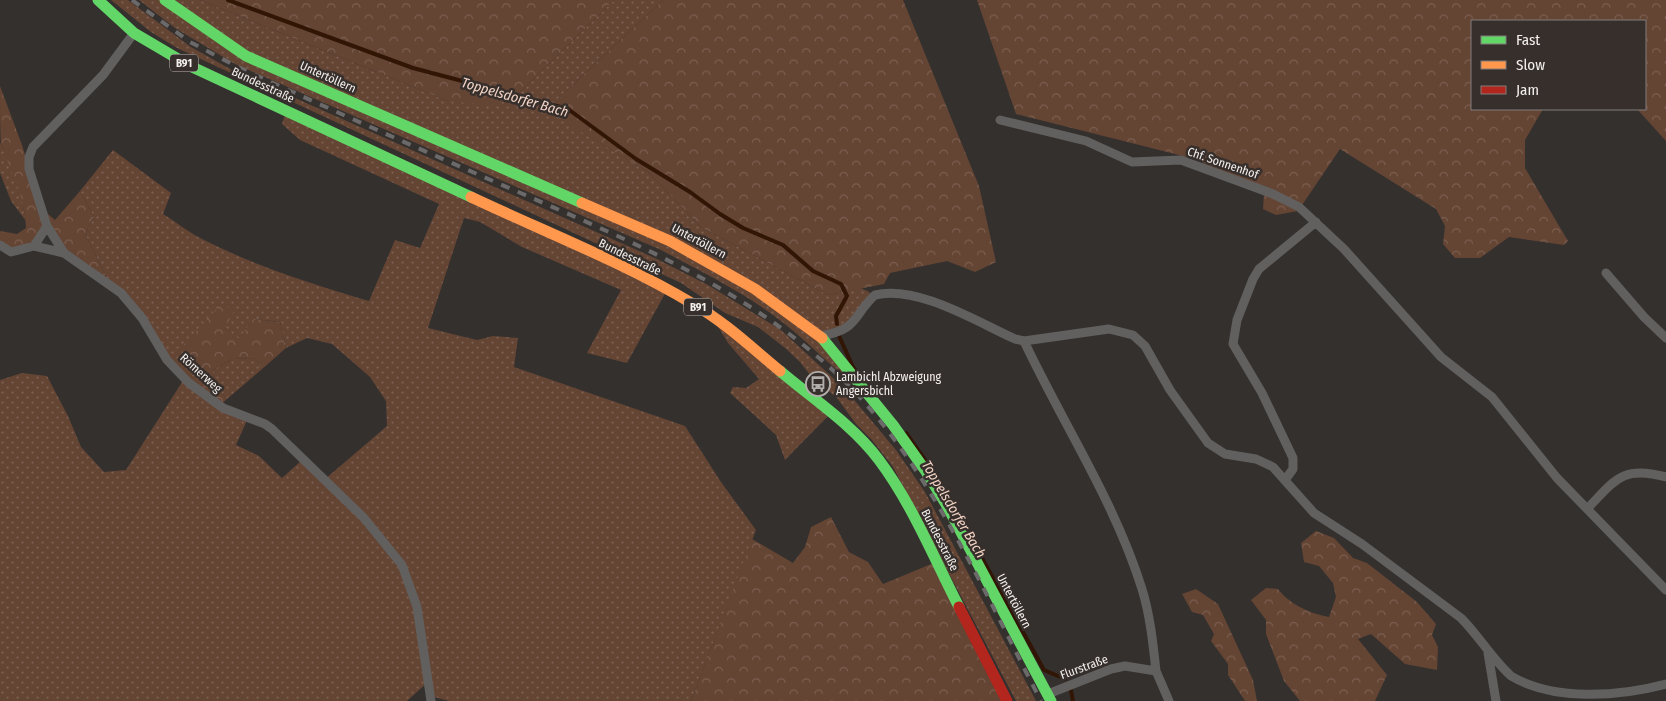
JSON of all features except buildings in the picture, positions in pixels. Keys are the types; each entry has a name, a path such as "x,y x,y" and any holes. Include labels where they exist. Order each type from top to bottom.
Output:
{"main road":[{"name":"Bundesstraße","path":"98,0 134,33 181,61 648,280 694,304 730,329 852,431 878,459 900,492 1006,701"},
{"name":"Untertöllern","path":"165,0 181,9 221,42 246,56 670,241 755,289 820,336 893,424 925,470 947,506 1049,697"}],"street":[{"name":"Römerweg","path":"134,33 103,75 33,147 29,157 29,169 47,226 64,253 121,293 142,318 168,360 189,383 223,408 236,415 265,424 272,429 382,537 402,565 417,607 431,701"},
{"name":"Chf. Sonnenhof","path":"1000,120 1086,141 1132,162 1181,160 1273,194 1299,207 1344,249 1441,357 1492,397 1557,478 1666,590"},
{"path":"1285,480 1293,469 1293,458 1262,393 1235,350 1234,333 1253,280 1259,269 1316,222"},
{"path":"34,246 47,226"},
{"path":"0,245 11,252 34,246 64,253"},
{"path":"1606,273 1644,317 1666,338"},
{"path":"820,336 840,331 849,326 856,320 875,295 893,293 947,308 1015,339 1024,341 1109,330 1133,334 1145,346 1170,390 1208,443 1233,457 1263,461 1273,467 1314,513 1362,544 1461,618 1488,652 1522,685 1536,693 1552,698 1592,699 1666,684"},
{"path":"1024,341 1092,470 1128,549 1142,590 1151,630 1156,671 1168,701"},
{"path":"1587,509 1611,484 1628,474 1644,472 1666,477"},
{"path":"1488,652 1496,701"},
{"name":"Flurstraße","path":"1049,697 1111,669 1125,666 1156,671"}],"green space":[{"path":"111,0 128,0 191,47 232,70 657,259 708,285 781,330 845,389 896,450 925,492 1036,701 1016,701 893,467 872,440 856,424 837,398 810,375 785,348 758,327 725,313 681,283 177,48 151,32"},
{"path":"139,0 200,0 448,101 512,100 614,0 663,0 560,97 553,114 648,172 701,227 828,295 861,288 875,295 856,320 821,336 860,387 772,314 742,294 693,267 661,250 235,64 175,28"},
{"path":"200,0 614,0 512,100 489,105 448,101"},
{"path":"663,0 903,0 979,186 996,262 975,272 947,261 890,273 884,284 828,295 701,227 648,172 552,114 560,97"},
{"path":"977,0 1666,0 1666,141 1638,110 1646,110 1646,20 1471,20 1471,110 1542,110 1525,140 1525,168 1568,241 1564,245 1509,237 1480,258 1455,258 1443,244 1445,226 1436,209 1340,149 1298,211 1276,215 1263,209 1264,194 1195,159 1016,114"},
{"path":"0,86 22,145 41,208 55,220 80,191 94,217 85,234 109,282 64,253 47,227 28,248 16,249 0,245 0,231 17,234 26,228 23,205 1,144"},
{"path":"286,111 667,290 627,363 587,353 621,290 522,247 480,222 464,218 428,328 477,340 493,336 518,338 514,367 685,426 721,482 756,530 691,701 449,701 430,696 428,682 407,701 0,701 0,380 22,373 47,376 68,416 81,447 104,472 126,470 184,379 142,318 109,282 85,234 94,217 80,191 113,150 171,193 163,214 187,230 242,258 326,288 369,301 395,240 420,248 439,204 300,140 282,124","holes":["253,319 280,322 286,348 307,338 332,344 370,377 386,401 387,426 324,480 302,460 282,478 259,456 236,445 248,418 189,383 197,362 225,328 239,340"]},
{"path":"0,142 20,189 26,221 11,201 0,173"},
{"path":"220,305 235,309 225,328 239,339 253,319 280,322 286,348 261,370 257,358 232,359 213,370 215,383 227,399 219,406 189,383 197,362 180,349"},
{"path":"711,315 831,413 785,460 776,435 730,393 733,387 746,388 759,379 728,343"},
{"path":"257,358 261,370 227,399 215,383 213,370 232,359"},
{"path":"831,517 849,552 868,562 883,584 936,562 1002,701 691,701 752,539 793,563 805,547 811,527"},
{"path":"1316,531 1334,538 1353,558 1367,563 1417,602 1436,624 1432,635 1438,647 1437,670 1405,664 1371,634 1358,639 1387,675 1375,701 1300,701 1284,681 1266,634 1266,620 1251,600 1266,588 1278,589 1288,599 1301,607 1329,617 1336,597 1333,583 1319,566 1304,562 1301,543"},
{"path":"1196,589 1218,604 1253,680 1257,701 1245,701 1228,675 1228,664 1211,641 1214,634 1203,615 1192,612 1182,594"}],"waterway":[{"name":"Toppelsdorfer Bach","path":"228,0 413,68 568,109 636,159 690,192 720,214 743,228 783,245 813,271 841,284 847,296 836,316 837,324"},
{"name":"Toppelsdorfer Bach","path":"839,336 853,367 865,381"},
{"name":"Toppelsdorfer Bach","path":"906,433 925,460"},
{"name":"Toppelsdorfer Bach","path":"962,522 1044,670 1065,679"},
{"name":"Toppelsdorfer Bach","path":"1071,690 1073,701"}],"railway":[{"path":"132,0 190,42 234,65 611,233 698,276 739,300 817,356 853,390 909,460 957,539 1041,701"}],"traffic: fast":[{"path":"98,0 134,33 190,66 471,197"},
{"path":"165,0 246,56 582,203"},
{"path":"822,338 893,425 925,470 947,506 1051,701"},
{"path":"780,371 845,424 869,447 879,460 912,513 959,607"}],"traffic: slow":[{"path":"471,197 612,261 667,289 705,311 780,371"},
{"path":"582,203 670,241 755,289 822,338"}],"traffic: jam":[{"path":"959,607 1007,701"}],"place":[{"name":"Lambichl Abzweigung Angersbichl","path":"818,384"}]}
